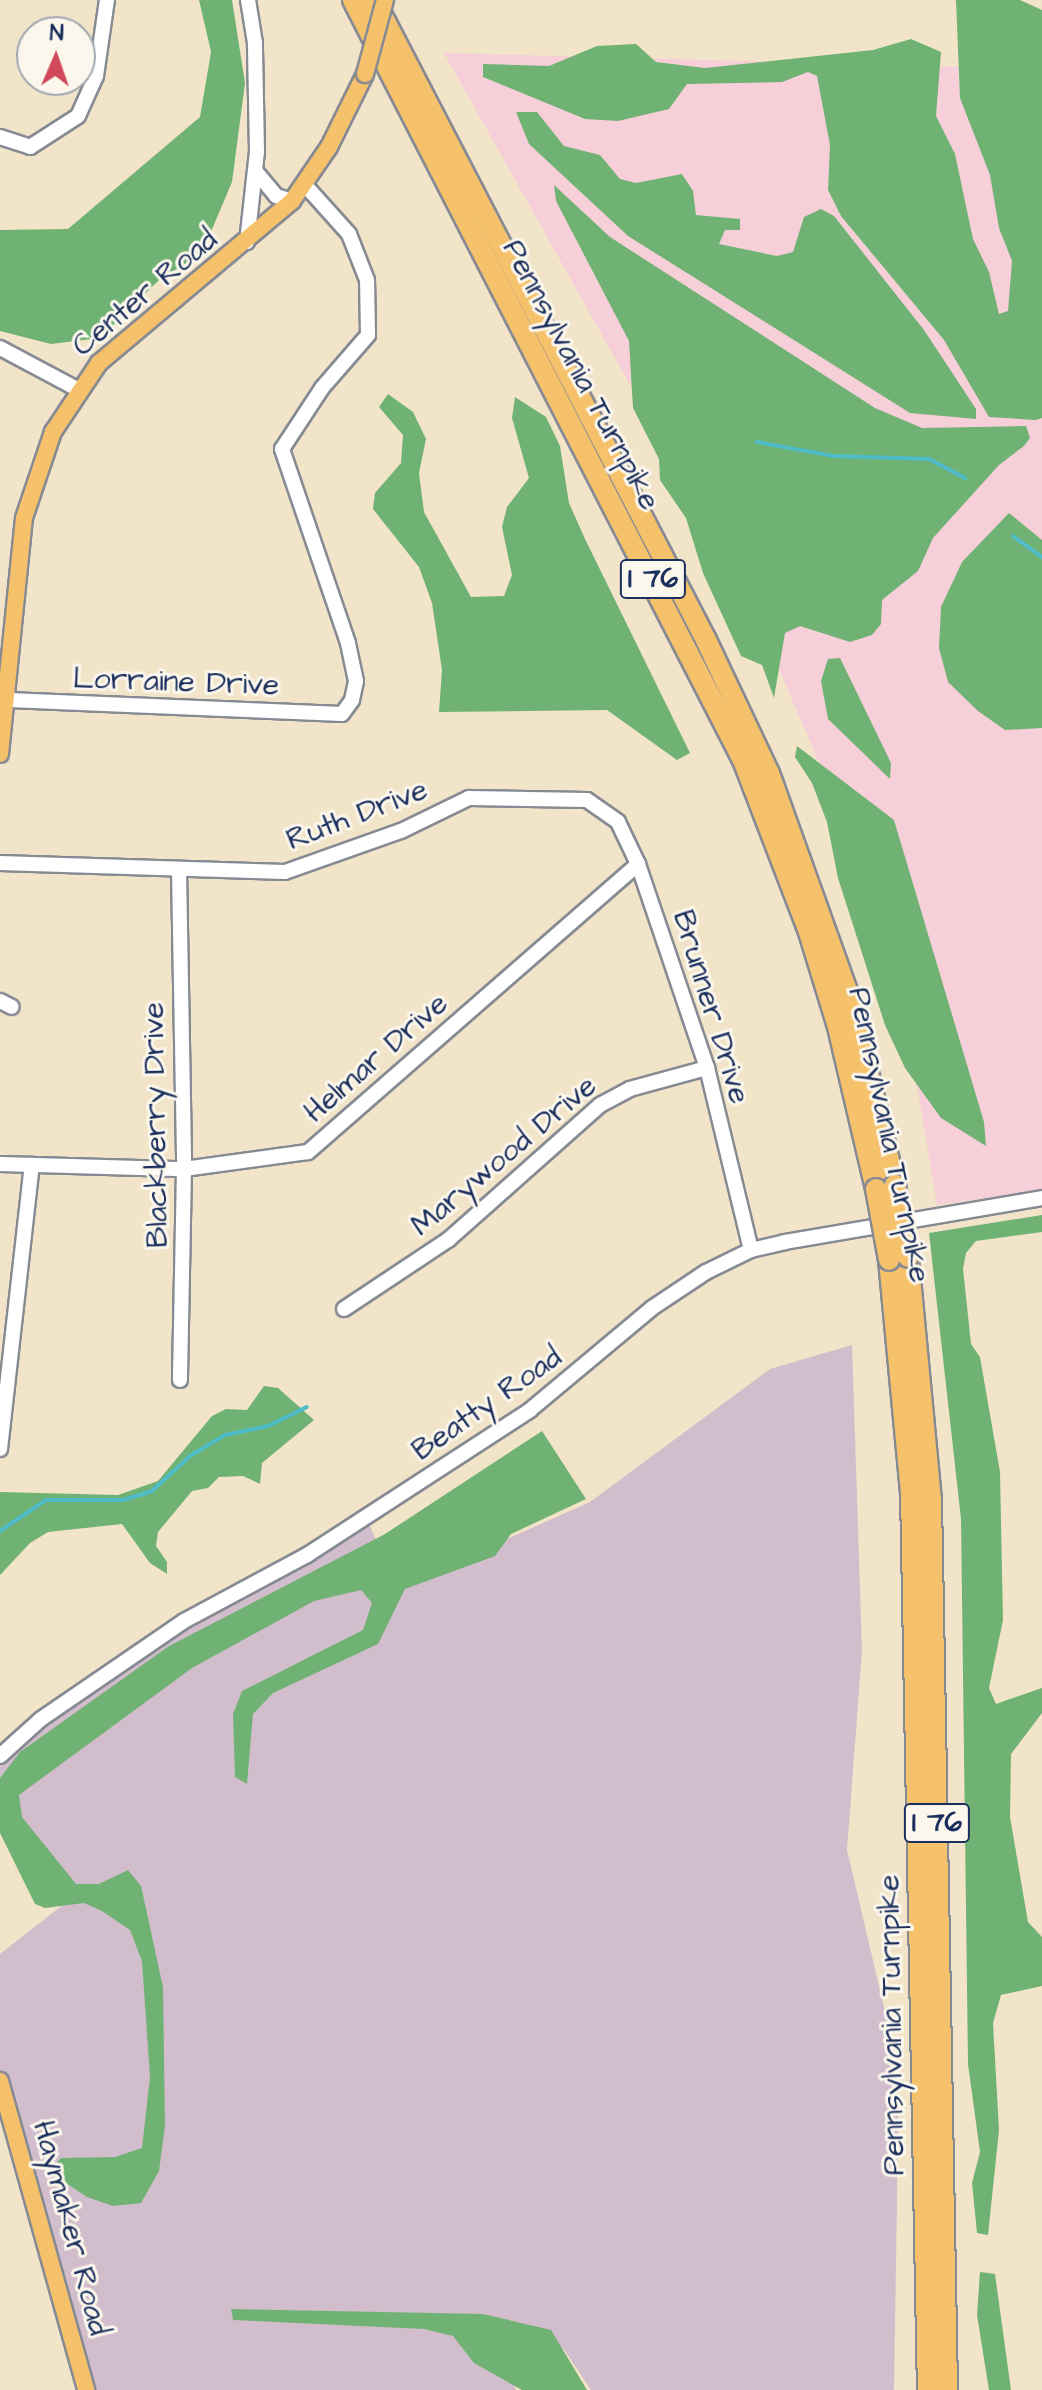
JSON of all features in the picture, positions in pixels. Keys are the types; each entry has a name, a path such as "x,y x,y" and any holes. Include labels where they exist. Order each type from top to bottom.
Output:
{"highway":[{"name":"Pennsylvania Turnpike","path":"353,0 743,760 809,932 886,1187"},
{"name":"Pennsylvania Turnpike","path":"374,0 713,654 769,773 852,1005 898,1259 931,1499 947,2390"},
{"name":"Pennsylvania Turnpike","path":"898,1259 911,1492 928,2390"}],"main road":[{"name":"Center Road","path":"0,754 9,700 6,678 24,518 48,445 77,389 146,321 247,244 305,185 365,74 385,0"},
{"name":"Haymaker Road","path":"0,2081 86,2390"}],"street":[{"path":"0,137 30,147 78,116 96,76 107,0"},
{"path":"247,244 256,172 255,43 248,0"},
{"path":"256,172 276,196 292,201"},
{"name":"Lorraine Drive","path":"9,700 342,714 352,700 356,681 348,643 282,449 322,388 368,335 367,280 349,234 305,185"},
{"path":"0,348 77,389"},
{"name":"Ruth Drive","path":"0,863 285,872 401,831 469,798 587,800"},
{"name":"Brunner Drive","path":"587,800 618,822 638,864 707,1068 751,1250"},
{"name":"Helmar Drive","path":"0,1164 184,1169 308,1152 638,864"},
{"name":"Blackberry Drive","path":"179,870 184,1169 180,1380"},
{"name":"Marywood Drive","path":"344,1309 448,1240 600,1105 630,1089 707,1068"},
{"path":"0,1449 32,1165"},
{"name":"Beatty Road","path":"0,1756 41,1719 184,1621 307,1555 530,1410 675,1291 751,1250 1042,1198"}],"shaded area":[{"path":"444,53 1042,69 1042,1190 937,1205 905,1014 848,830 770,648 689,490"},
{"path":"852,1345 862,1651 847,1850 899,2071 894,2390 591,2390 563,2348 514,2384 516,2390 86,2390 0,2081 0,1954 64,1904 0,1816 0,1756 76,1694 366,1517 397,1588 590,1502 770,1369"}],"green space":[{"path":"199,0 232,0 245,83 232,182 202,253 158,281 100,338 51,344 0,331 0,230 68,229 200,117 211,52"},
{"path":"956,0 1020,0 1042,10 1042,418 1036,420 989,417 944,340 841,216 828,190 830,145 817,76 808,72 782,82 687,84 669,109 618,121 585,119 483,77 483,64 549,66 597,46 636,44 656,62 705,68 873,50 911,39 941,52 936,116 955,154 973,239 989,272 999,314 1008,311 1012,261 999,228 990,175 960,98"},
{"path":"516,112 537,112 564,146 600,155 620,179 636,183 682,174 693,191 696,215 740,219 740,230 725,230 719,244 777,256 793,252 804,217 821,209 834,216 924,330 976,409 976,419 910,413 628,236 529,144"},
{"path":"554,185 610,237 875,408 922,428 1026,426 1030,438 1024,446 999,465 933,538 918,571 882,600 881,624 872,635 850,642 800,626 785,633 774,698 762,665 741,656 703,573 686,518 660,480 659,459 633,408 629,341 556,201"},
{"path":"388,394 413,412 426,439 419,473 424,512 471,597 504,596 512,575 502,527 507,507 529,478 512,418 515,397 546,417 560,446 569,503 690,753 677,760 607,710 439,712 442,670 432,603 419,567 373,509 375,493 401,463 403,435 379,407"},
{"path":"1009,513 1042,540 1042,728 1005,730 978,711 948,682 939,648 941,607 962,562"},
{"path":"840,658 891,763 890,779 828,719 821,681 828,659"},
{"path":"797,746 894,820 984,1122 986,1146 941,1118 905,1068 885,1025 838,878 827,822 812,783 795,757"},
{"path":"1042,1215 1042,1232 976,1241 966,1253 963,1269 971,1344 980,1357 1000,1472 1003,1620 989,1688 996,1704 1042,1688 1042,1713 1011,1754 1010,1817 1028,1922 1042,1937 1042,1986 1001,1995 993,2023 999,2130 988,2235 977,2233 972,2183 980,2152 968,2064 961,1519 929,1233"},
{"path":"264,1386 278,1388 314,1420 262,1463 260,1484 243,1476 219,1477 208,1488 192,1491 158,1532 156,1546 167,1562 167,1574 150,1563 122,1524 48,1532 30,1543 0,1575 0,1492 118,1495 158,1481 212,1416 226,1409 247,1410"},
{"path":"542,1431 586,1499 511,1534 495,1556 405,1589 378,1644 273,1693 253,1714 247,1784 235,1777 233,1714 242,1691 363,1630 372,1603 361,1590 314,1601 192,1668 19,1795 22,1817 76,1884 99,1884 128,1870 141,1886 163,1987 165,2126 159,2171 141,2203 113,2206 87,2197 48,2171 61,2158 115,2157 142,2148 150,2077 142,1961 130,1930 102,1911 84,1903 45,1908 35,1904 0,1833 0,1778 20,1752 169,1646 385,1534"},
{"path":"980,2272 995,2274 1011,2390 989,2390 977,2315"},
{"path":"231,2309 483,2314 551,2330 587,2390 522,2390 474,2363 453,2336 424,2329 233,2320"}],"waterway":[{"path":"757,442 833,456 929,459 965,478"},
{"path":"1013,536 1042,557"},
{"path":"0,1531 46,1500 123,1500 152,1491 190,1456 225,1435 268,1426 307,1407"}]}
